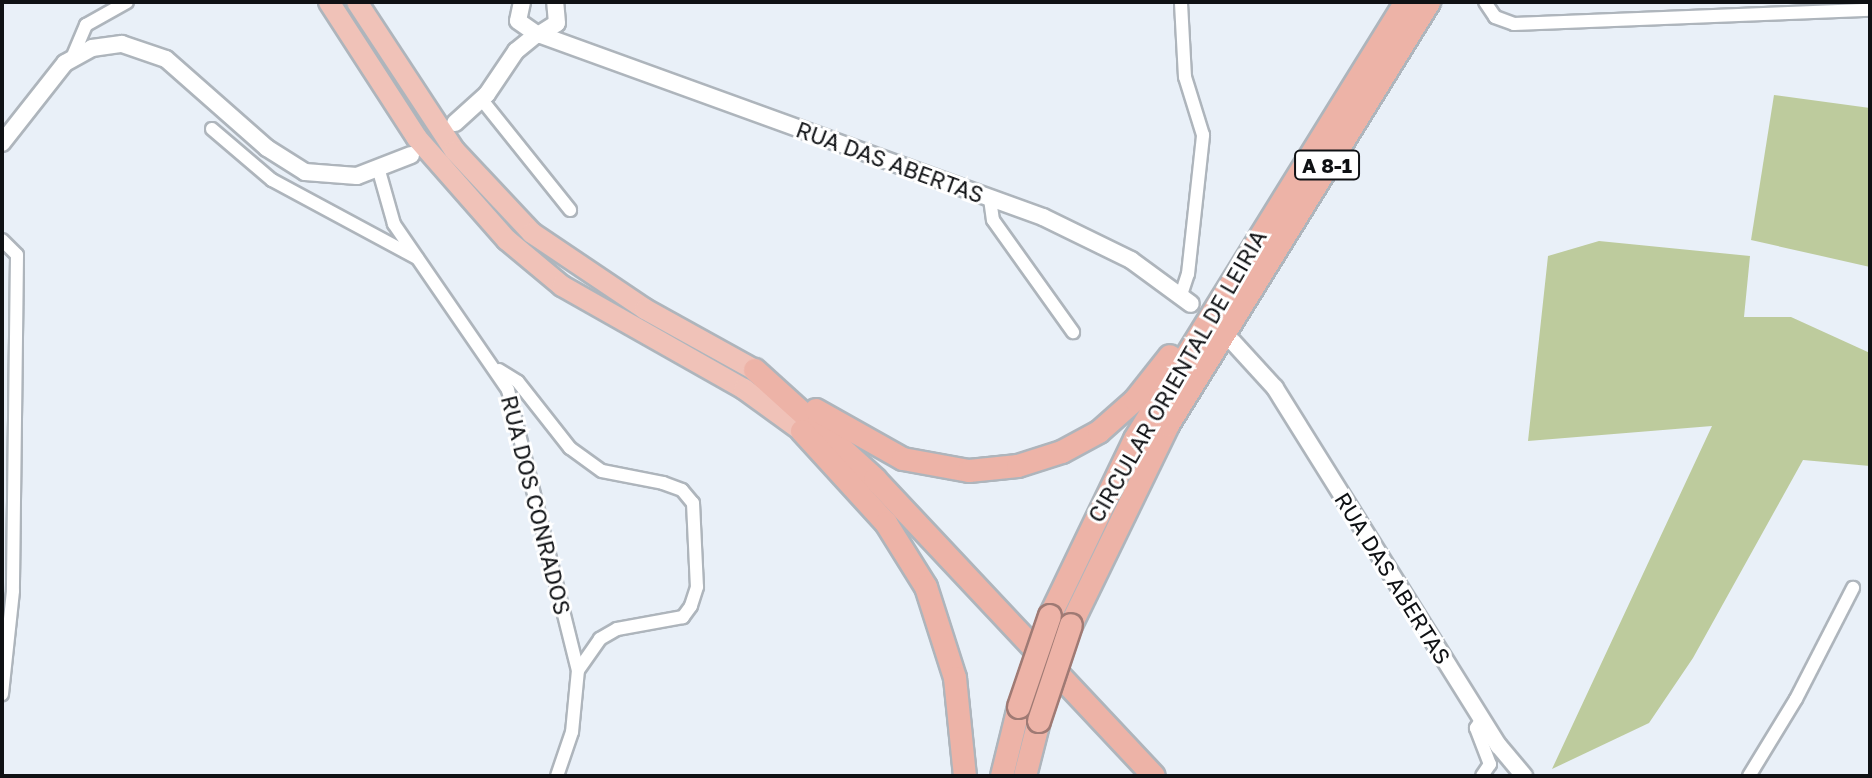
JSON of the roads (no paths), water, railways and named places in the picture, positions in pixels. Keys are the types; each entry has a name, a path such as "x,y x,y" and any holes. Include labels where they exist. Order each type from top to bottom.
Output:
{"highway":[{"path":"329,2 417,138 507,240 562,286 744,389 802,431 872,495 1134,776"},
{"path":"357,2 455,151 532,233 645,309 755,370 903,459 969,471 1018,466 1062,452 1114,420 1220,296"},
{"name":"CIRCULAR ORIENTAL DE LEIRIA","path":"1002,776 1019,707 1050,616 1110,486 1220,296 1406,2"},
{"name":"CIRCULAR ORIENTAL DE LEIRIA","path":"1026,773 1039,721 1071,625 1168,425 1429,2"},
{"path":"755,370 875,479 1154,776"},
{"path":"802,431 886,523 926,587 955,678 965,776"}],"street":[{"path":"2,143 72,58 86,25 127,2"},
{"path":"1181,2 1185,77 1203,151 1186,300"},
{"path":"1485,2 1495,17 1514,24 1870,10"},
{"path":"516,51 518,10"},
{"name":"RUA DAS ABERTAS","path":"518,10 538,35 1090,238 1186,300"},
{"path":"455,123 482,100 516,51 538,35 559,10 574,47"},
{"path":"72,58 101,45 145,49 174,65 296,168 333,177 379,171 411,155"},
{"path":"482,100 570,210"},
{"path":"212,129 272,180 417,258"},
{"name":"RUA DOS CONRADOS","path":"379,171 394,224 497,369 508,390 578,670 572,732 557,776"},
{"path":"990,199 993,220 1073,332"},
{"path":"2,240 17,255 13,591 2,694"},
{"name":"RUA DAS ABERTAS","path":"1233,342 1275,388 1482,719 1524,776"},
{"path":"497,369 518,382 570,448 602,471 663,483 682,490 693,503 697,587 691,606 683,617 608,634 578,670"},
{"path":"1749,776 1796,699 1853,588"},
{"path":"1482,719 1476,728 1490,764 1482,776"}]}
